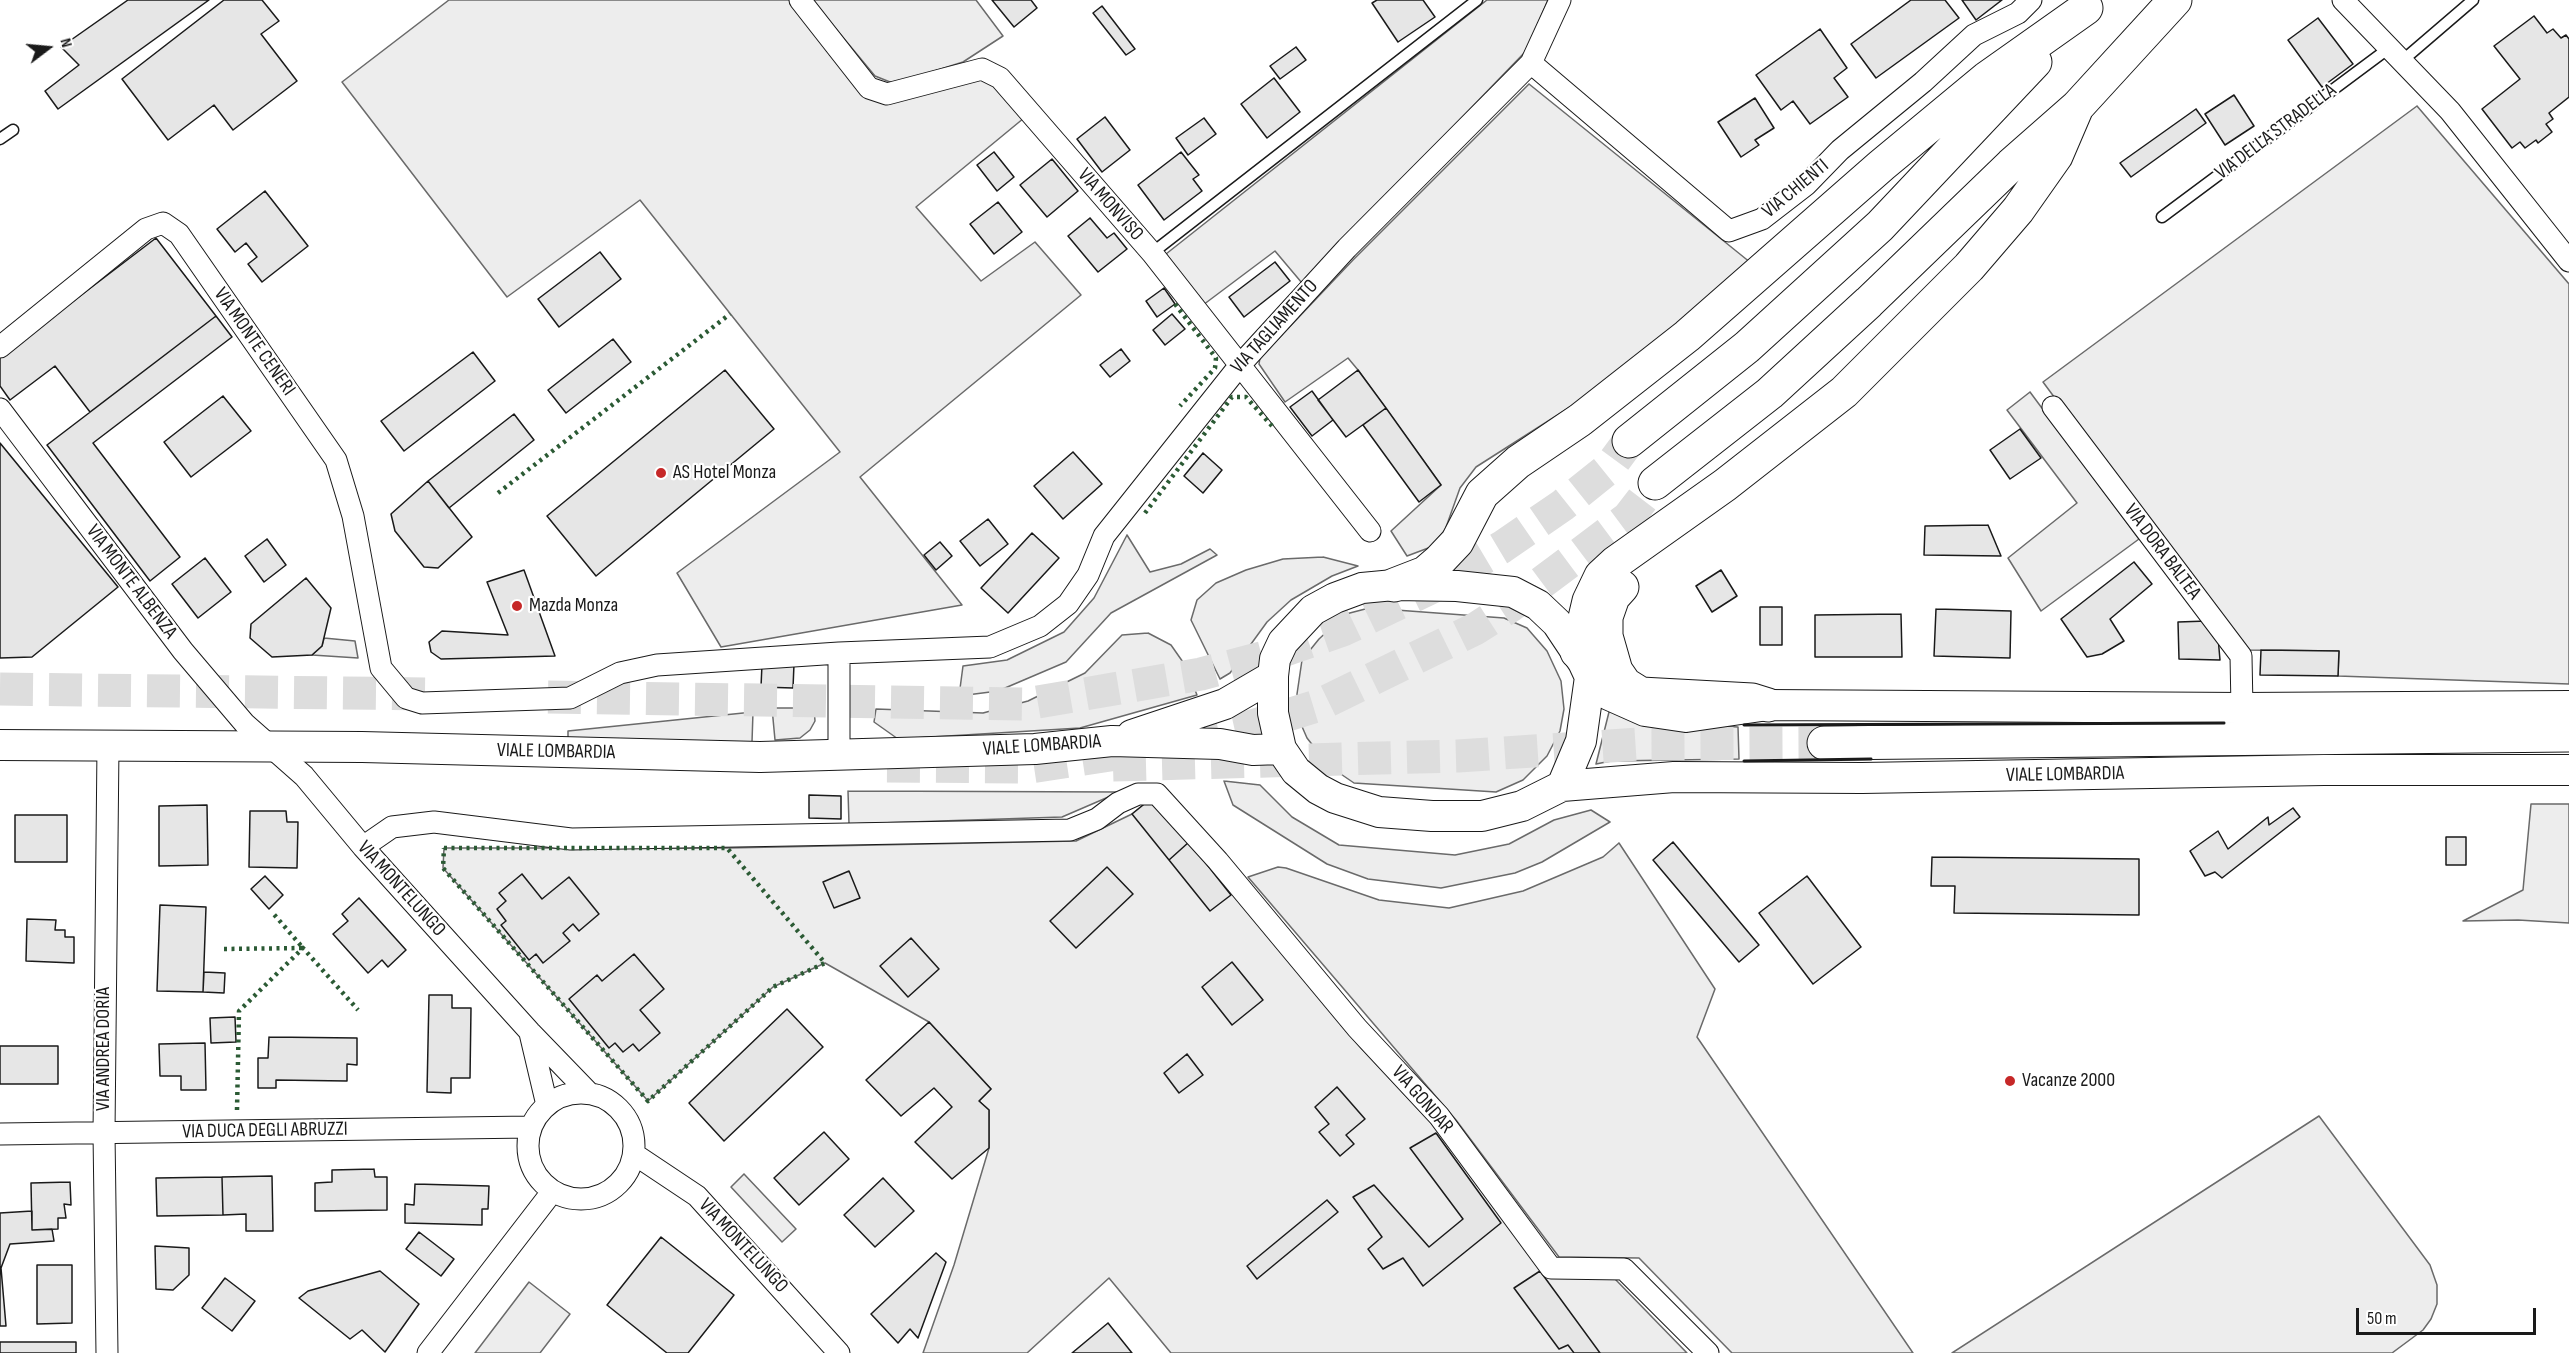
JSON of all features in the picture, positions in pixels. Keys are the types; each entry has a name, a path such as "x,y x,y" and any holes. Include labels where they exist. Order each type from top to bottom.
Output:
{"highway":[{"path":"1655,483 1770,393 1869,302 2011,165 2077,107 2175,0"},
{"path":"1629,441 1747,347 1880,226 2091,4"},
{"path":"1394,585 1425,573 1439,561 1457,542 1482,494 1518,462 1580,420 1687,336 1882,165 1987,78 2091,4"},
{"path":"1768,705 1752,700 1641,694 1625,684 1616,670 1606,636 1606,617 1613,597 1626,582 1759,486 1844,392 1969,267 2018,210 2056,156 2077,107"},
{"path":"1583,664 1589,601 1601,576 1725,485 1844,392"},
{"path":"1824,743 2569,735"}],"main road":[{"path":"1583,664 1581,741 1562,786 1522,806 1482,816 1379,812 1335,798 1318,789 1296,771 1281,749 1273,713 1275,659 1283,642 1313,610 1362,588 1394,585 1456,586 1513,592 1538,604 1557,623 1583,664 1609,695 1645,711 1686,717 1768,705 2242,708 2569,706"},
{"name":"VIALE LOMBARDIA","path":"1112,741 1225,704 1273,676"},
{"name":"VIALE LOMBARDIA","path":"0,746 271,747 760,757 1035,749 1112,741 1220,744 1252,750 1281,749"},
{"name":"VIALE LOMBARDIA","path":"1562,786 1674,777 1862,778 2324,770 2569,770"}],"street":[{"name":"VIA MONVISO","path":"800,0 869,88 887,94 982,69 1000,78 1152,253 1370,531"},
{"name":"VIA TAGLIAMENTO","path":"839,653 990,648 1040,626 1068,604 1088,575 1104,536 1240,365 1347,248 1531,63 1560,0"},
{"name":"VIA CHIENTI","path":"1531,63 1729,231 1762,219 1806,185 1840,150 1923,82 1974,34 2018,13 2031,0"},
{"path":"2343,0 2450,111 2569,261"},
{"name":"VIA MONTE CENERI","path":"0,347 146,229 164,223 178,234 336,460 353,516 381,668 406,698 422,703 570,698 620,674 657,665 839,653"},
{"name":"VIA DORA BALTEA","path":"2053,406 2241,656 2242,708"},
{"name":"VIA MONTE ALBENZA","path":"0,409 183,651 245,724 271,747"},
{"path":"839,653 839,755"},
{"name":"VIA ANDREA DORIA","path":"107,1353 104,1133 108,746"},
{"name":"VIA MONTELUNGO","path":"271,747 304,776 363,847 530,1032 589,1093 607,1099 622,1112 631,1128 634,1154 697,1196 839,1353"},
{"name":"VIA GONDAR","path":"363,847 392,827 434,822 571,839 756,838 1070,830 1097,819 1118,803 1138,794 1156,794 1250,898 1357,1028 1439,1116 1551,1268 1624,1269 1708,1353"},
{"name":"VIA MONTELUNGO","path":"530,1032 547,1105"},
{"path":"589,1093 564,1095 547,1105 531,1127 527,1146 529,1159 538,1179 552,1192 569,1199 588,1200 606,1194 616,1187 628,1172 634,1154"},
{"name":"VIA DUCA DEGLI ABRUZZI","path":"0,1134 531,1127"},
{"path":"428,1353 552,1192"}],"lane":[{"path":"1152,253 1476,0"},
{"name":"VIA DELLA STRADELLA","path":"2162,217 2473,0"},
{"path":"0,140 13,130"}],"shaded area":[{"path":"449,0 789,0 863,94 982,78 996,85 1024,118 916,207 981,281 1035,242 1081,295 860,477 962,605 721,647 677,573 840,452 640,200 507,297 342,82"},
{"path":"812,0 976,0 1003,36 963,62 903,81 890,82 875,76"},
{"path":"1487,0 1548,0 1527,50 1302,283 1275,251 1203,305 1166,254"},
{"path":"1529,84 1751,263 1674,328 1578,402 1476,467 1460,488 1445,530 1431,547 1407,556 1391,531 1441,485 1358,370 1348,358 1285,402 1259,364 1260,358 1353,260"},
{"path":"2417,106 2569,284 2569,684 2338,676 2339,651 2242,650 2043,382"},
{"path":"2030,392 2139,539 2041,611 2008,558 2077,503 2007,410"},
{"path":"1127,535 1150,572 1181,564 1210,549 1217,555 1111,613 1066,662 998,691 959,696 963,666 1007,660 1064,632 1094,598"},
{"path":"1323,557 1358,566 1332,576 1291,600 1267,622 1230,673 1220,679 1191,620 1197,600 1216,583 1246,570 1283,559"},
{"path":"1369,608 1504,618 1527,628 1547,651 1561,681 1564,709 1560,731 1547,756 1523,780 1496,792 1354,783 1329,766 1307,738 1300,722 1297,694 1302,660 1319,639 1346,614"},
{"path":"1148,633 1171,645 1185,665 1197,695 1080,728 898,739 874,722 876,709 983,713 1028,701 1085,673 1122,635"},
{"path":"324,638 355,641 358,658 312,655 322,646"},
{"path":"772,708 814,708 815,721 810,730 800,738 775,740"},
{"path":"1610,708 1634,721 1738,727 1739,759 1611,761 1596,764"},
{"path":"753,712 752,742 568,740 568,731"},
{"path":"1224,781 1260,785 1292,817 1339,845 1455,855 1509,844 1554,820 1591,810 1610,822 1542,862 1515,873 1441,888 1368,879 1327,864 1233,805"},
{"path":"848,791 1120,792 1062,817 849,824"},
{"path":"1153,797 1360,1047 1432,1124 1547,1276 1615,1279 1687,1353 1171,1353 1109,1278 1027,1353 923,1353 954,1265 989,1148 989,1110 979,1101 991,1089 929,1022 825,963 773,987 648,1101 443,868 444,848 727,848 1076,841 1132,814"},
{"path":"2531,804 2569,804 2569,923 2518,920 2463,921 2523,890"},
{"path":"1619,843 1715,989 1697,1037 1913,1353 1732,1353 1639,1258 1559,1257 1456,1120 1248,877 1278,867 1286,868 1379,900 1449,908 1523,891 1603,857"},
{"path":"2319,1116 2430,1265 2437,1285 2437,1304 2431,1319 2423,1330 2392,1353 1952,1353"},
{"path":"744,1174 796,1229 782,1242 731,1187"},
{"path":"529,1282 570,1314 540,1353 475,1353"}],"building":[{"path":"128,0 209,0 58,109 45,91 79,65 61,47"},
{"path":"224,0 262,0 279,21 261,34 297,81 233,130 214,105 168,140 122,79"},
{"path":"992,0 1031,0 1037,8 1014,27"},
{"path":"1377,0 1423,0 1435,17 1398,42 1372,3"},
{"path":"1911,0 1945,0 1959,18 1876,78 1851,44"},
{"path":"1962,0 2002,0 1976,20"},
{"path":"1102,6 1135,49 1126,55 1093,13"},
{"path":"2534,16 2547,33 2553,29 2561,38 2566,35 2569,39 2569,97 2549,113 2553,119 2546,124 2552,132 2538,143 2536,140 2525,148 2520,142 2512,148 2482,109 2520,79 2494,46"},
{"path":"2318,18 2353,64 2322,87 2288,40"},
{"path":"1820,29 1847,68 1834,78 1848,97 1810,124 1793,101 1781,110 1756,75"},
{"path":"1296,47 1306,60 1280,79 1270,66"},
{"path":"1274,78 1300,112 1267,138 1241,104"},
{"path":"2234,95 2254,126 2225,145 2205,114"},
{"path":"1755,98 1774,128 1755,140 1759,145 1741,157 1718,122"},
{"path":"2196,109 2206,123 2131,177 2120,163"},
{"path":"1105,117 1130,150 1102,172 1077,139"},
{"path":"1204,118 1216,134 1188,155 1176,138"},
{"path":"994,152 1014,177 997,191 977,165"},
{"path":"1181,152 1199,175 1193,179 1202,191 1164,220 1138,185"},
{"path":"1052,159 1078,191 1047,217 1020,185"},
{"path":"265,191 308,246 262,282 248,264 257,257 246,243 235,252 217,229"},
{"path":"998,202 1022,232 994,254 970,224"},
{"path":"1090,218 1107,238 1114,233 1127,249 1098,272 1068,236"},
{"path":"156,238 216,316 90,412 55,366 10,400 0,386 0,357"},
{"path":"600,252 621,279 559,327 538,299"},
{"path":"1275,262 1290,281 1244,317 1229,297"},
{"path":"1164,288 1175,304 1157,317 1146,301"},
{"path":"1172,314 1185,329 1165,345 1153,330"},
{"path":"216,316 232,337 93,443 180,557 150,581 47,445"},
{"path":"613,339 631,362 566,413 548,390"},
{"path":"1121,349 1130,361 1110,377 1100,365"},
{"path":"473,352 495,381 404,451 381,421"},
{"name":"AS Hotel Monza","path":"725,370 774,429 596,576 547,516"},
{"path":"1358,370 1386,408 1346,437 1318,400"},
{"path":"1312,391 1333,420 1312,436 1290,407"},
{"path":"223,396 251,431 191,477 164,442"},
{"path":"1386,408 1441,485 1419,502 1363,425"},
{"path":"514,414 534,440 449,508 428,481"},
{"path":"2020,429 2041,458 2010,479 1990,450"},
{"path":"0,443 118,587 32,657 0,658"},
{"path":"1073,452 1102,484 1063,519 1034,486"},
{"path":"1203,453 1222,470 1203,493 1184,476"},
{"path":"428,481 472,537 438,568 424,567 395,531 391,514"},
{"path":"988,519 1008,544 980,566 960,541"},
{"path":"1988,525 2001,556 1924,555 1925,526"},
{"path":"1032,533 1059,558 1008,613 981,588"},
{"path":"267,539 286,565 264,582 245,556"},
{"path":"940,542 952,556 936,570 924,555"},
{"path":"205,558 231,592 198,618 172,584"},
{"path":"2134,562 2152,584 2110,619 2124,641 2102,654 2087,657 2061,619"},
{"name":"Mazda Monza","path":"524,570 555,656 441,659 431,652 429,642 442,631 508,635 487,582"},
{"path":"1721,570 1737,596 1712,612 1696,586"},
{"path":"306,578 331,608 322,646 312,655 272,657 250,638 251,624"},
{"path":"1760,607 1782,607 1782,645 1760,645"},
{"path":"1936,609 2011,611 2010,658 1934,656"},
{"path":"1901,614 1902,657 1815,657 1815,615"},
{"path":"2207,621 2218,637 2220,660 2179,659 2178,622"},
{"path":"2261,650 2339,651 2338,676 2260,675"},
{"path":"762,664 794,664 793,688 761,687"},
{"path":"809,795 841,796 841,819 809,818"},
{"path":"1153,797 1189,842 1169,860 1132,814"},
{"path":"207,805 208,865 159,866 159,806"},
{"path":"2293,808 2300,817 2222,878 2215,872 2205,876 2190,851 2218,831 2228,849 2268,817 2269,825"},
{"path":"250,811 286,811 287,822 298,822 297,868 249,867"},
{"path":"15,815 67,815 67,862 15,862"},
{"path":"2446,837 2466,837 2466,865 2446,865"},
{"path":"1189,842 1231,895 1210,911 1169,860"},
{"path":"1673,842 1759,945 1739,962 1653,860"},
{"path":"1932,857 2139,859 2139,915 1954,913 1955,886 1931,886"},
{"path":"1107,867 1133,894 1076,948 1050,921"},
{"path":"849,871 860,898 834,908 823,882"},
{"path":"522,874 542,899 569,877 599,914 579,931 573,924 563,933 570,941 543,963 536,954 529,960 501,925 506,921 497,909 506,901 499,893"},
{"path":"265,876 283,895 269,909 251,889"},
{"path":"1807,876 1861,947 1813,984 1759,913"},
{"path":"359,898 406,950 388,967 382,960 368,973 333,934 348,921 342,914"},
{"path":"160,905 206,907 203,992 157,991"},
{"path":"27,919 56,920 55,930 65,930 65,937 74,937 74,963 26,961"},
{"path":"911,938 939,969 908,997 880,966"},
{"path":"634,954 664,989 640,1010 660,1033 639,1051 633,1044 623,1052 615,1043 609,1048 569,999 597,975 602,981"},
{"path":"1232,962 1263,1000 1232,1025 1202,987"},
{"path":"204,972 225,973 224,993 203,992"},
{"path":"429,995 452,995 452,1008 471,1008 470,1078 451,1078 451,1093 427,1092"},
{"path":"787,1009 823,1047 724,1141 689,1103"},
{"path":"235,1017 236,1042 211,1043 210,1018"},
{"path":"929,1022 991,1089 979,1101 989,1110 989,1148 952,1179 915,1142 952,1107 934,1088 901,1116 866,1080"},
{"path":"269,1037 357,1038 357,1065 347,1064 347,1081 276,1080 276,1088 258,1088 258,1058 268,1058"},
{"path":"205,1043 206,1090 181,1090 181,1076 160,1076 159,1044"},
{"path":"0,1046 58,1046 58,1084 0,1084"},
{"path":"1187,1054 1203,1075 1179,1093 1164,1073"},
{"path":"1337,1087 1365,1119 1346,1135 1354,1144 1340,1156 1319,1132 1329,1124 1315,1107"},
{"path":"824,1132 849,1159 799,1205 774,1178"},
{"path":"1436,1133 1501,1223 1423,1286 1403,1258 1383,1269 1368,1249 1382,1237 1353,1197 1374,1185 1429,1247 1463,1219 1410,1148"},
{"path":"374,1169 375,1177 387,1177 387,1210 315,1211 315,1183 332,1182 332,1170"},
{"path":"272,1176 273,1231 246,1231 246,1214 223,1215 222,1177"},
{"path":"222,1177 223,1215 157,1216 156,1178"},
{"path":"883,1178 914,1211 875,1247 844,1215"},
{"path":"70,1182 71,1205 64,1204 66,1218 58,1218 58,1229 32,1230 31,1183"},
{"path":"415,1184 489,1186 488,1209 482,1209 482,1225 405,1223 405,1204 414,1205"},
{"path":"1327,1200 1338,1212 1257,1279 1247,1266"},
{"path":"32,1211 32,1230 52,1229 54,1241 10,1244 1,1268 6,1326 0,1326 0,1213"},
{"path":"419,1232 454,1259 441,1276 406,1249"},
{"path":"661,1237 734,1295 688,1353 667,1353 607,1305"},
{"path":"155,1246 189,1248 189,1275 173,1290 156,1289"},
{"path":"936,1253 946,1262 918,1338 910,1329 898,1343 871,1314"},
{"path":"37,1265 72,1265 72,1323 37,1324"},
{"path":"380,1271 419,1304 385,1352 362,1330 350,1339 299,1298 308,1291"},
{"path":"1540,1271 1600,1353 1574,1353 1568,1345 1559,1349 1514,1288"},
{"path":"225,1278 255,1301 232,1331 202,1308"},
{"path":"1108,1323 1132,1353 1072,1353"},
{"path":"0,1342 76,1342 76,1353 0,1353"}],"tunnel":[{"path":"548,697 1026,704 1201,674 1265,657 1343,630 1447,580 1502,547 1563,505 1609,468 1629,441"},
{"path":"1187,741 1245,728 1317,706 1475,629 1509,607 1628,518 1655,483"},
{"path":"0,689 434,694"},
{"path":"1113,765 1458,756 1639,744 1824,743"},
{"path":"887,766 1030,767 1137,751"}],"hedge":[{"path":"1175,304 1216,358 1215,368 1180,406"},
{"path":"498,493 730,314"},
{"path":"1145,513 1232,397 1246,397 1272,426"},
{"path":"444,848 727,848 825,963 773,987 648,1101 443,868 444,848"},
{"path":"224,949 303,948 272,912"},
{"path":"237,1110 239,1011 303,948 358,1010"}],"wall":[{"path":"1744,725 2224,723"},
{"path":"1744,761 1871,759"}],"place":[{"name":"AS Hotel Monza","path":"661,473"},
{"name":"Mazda Monza","path":"517,606"},
{"name":"Vacanze 2000","path":"2010,1081"}]}
